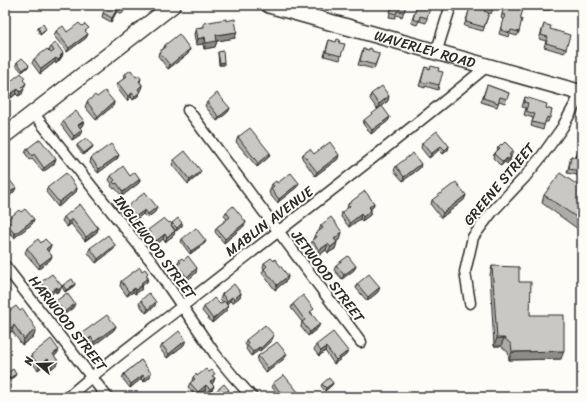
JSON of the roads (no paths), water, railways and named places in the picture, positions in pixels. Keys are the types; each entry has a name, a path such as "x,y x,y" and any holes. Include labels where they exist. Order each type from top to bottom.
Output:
{"main road":[{"path":"5,135 173,5"},
{"name":"WAVERLEY ROAD","path":"268,5 582,93"}],"street":[{"path":"436,53 451,5"},
{"name":"MABLIN AVENUE","path":"68,397 91,376 376,157 486,67"},
{"name":"GREENE STREET","path":"470,303 465,272 473,237 492,212 525,177 542,156 562,128 582,93"},
{"name":"JETWOOD STREET","path":"188,110 277,232 361,342"},
{"name":"INGLEWOOD STREET","path":"34,114 151,261 215,354 232,376 252,397"},
{"name":"HARWOOD STREET","path":"5,266 107,397"}]}
